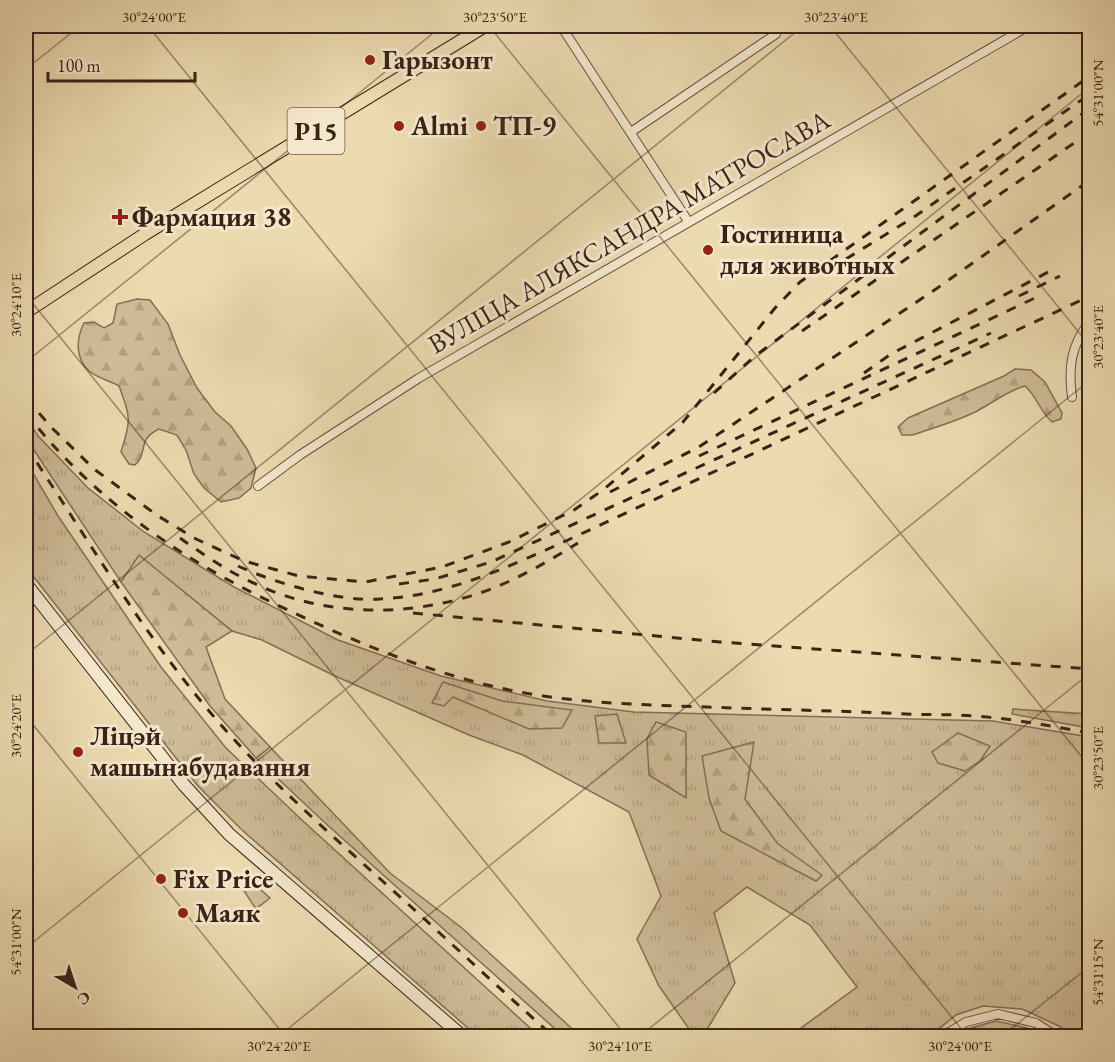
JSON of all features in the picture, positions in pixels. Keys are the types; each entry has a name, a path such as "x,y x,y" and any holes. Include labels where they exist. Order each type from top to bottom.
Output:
{"main road":[{"name":"Р15","path":"26,312 146,234 485,26"}],"street":[{"path":"561,26 688,221"},
{"name":"ВУЛІЦА АЛЯКСАНДРА МАТРОСАВА","path":"258,486 300,455 419,378 1029,26"},
{"path":"631,132 776,34"},
{"path":"1072,397 1069,374 1074,348 1089,321"},
{"path":"26,584 184,785 229,834 462,1036"},
{"path":"943,1036 966,1022 998,1014 1036,1023 1056,1036"}],"green space":[{"path":"137,299 150,300 168,324 180,355 197,388 215,412 231,426 247,449 256,468 251,488 239,498 221,502 204,488 194,474 186,450 177,435 159,429 152,433 145,442 135,465 129,464 121,452 127,432 128,412 119,386 96,376 84,366 79,354 78,342 84,323 94,322 104,328 113,323 117,304"},
{"path":"1015,369 1031,370 1045,382 1062,413 1061,419 1052,422 1025,386 960,419 912,435 902,435 898,427 908,418"},
{"path":"26,419 39,437 88,488 144,532 234,587 338,640 441,676 547,701 634,712 993,721 1089,737 1089,1036 1072,1036 1059,1026 1022,1009 983,1006 956,1015 930,1036 790,1036 857,987 810,925 747,887 714,913 735,983 703,1036 694,1036 659,986 637,939 661,896 629,812 523,755 469,735 335,676 262,640 232,631 139,556 121,582 26,438"},
{"path":"26,461 58,516 161,667 226,748 539,1036 477,1036 242,830 198,786 26,567"},
{"path":"139,555 232,631 206,647 225,699 270,747 256,758 210,706 121,582"},
{"path":"443,682 502,701 572,710 562,728 529,729 453,697 444,706 432,703"},
{"path":"1013,709 1089,714 1089,728 1012,714"},
{"path":"617,714 626,743 599,743 595,716"},
{"path":"656,722 686,732 686,798 649,775 647,739"},
{"path":"958,733 990,746 980,761 965,771 938,763 932,752"},
{"path":"754,742 745,799 778,844 822,875 816,881 721,831 709,798 702,756"},
{"path":"270,747 390,873 462,928 580,1036 563,1036 323,821 256,758"},
{"path":"251,881 270,898 256,909 244,891 248,889 245,885"},
{"path":"996,1021 1027,1028 1044,1036 958,1036 967,1029"}],"railway":[{"path":"26,398 52,428 94,469 158,516 196,539 244,561 299,576 365,582 442,567 509,542 574,510 603,490 683,422 775,308 800,282 1090,76"},
{"path":"846,259 914,217 1090,94"},
{"path":"714,393 755,356 1090,108"},
{"path":"802,331 1090,132"},
{"path":"610,492 699,447 936,289 1090,180"},
{"path":"864,373 891,354 1056,268"},
{"path":"1019,296 1060,276"},
{"path":"238,566 288,585 345,598 405,597 453,586 500,570 568,540 1090,296"},
{"path":"699,456 1037,297"},
{"path":"399,584 435,579 491,562 991,333"},
{"path":"26,413 77,470 105,496 135,520 198,562 265,599 325,627 386,653 449,675 541,696 595,702 967,715 1090,733"},
{"path":"26,446 164,653 236,742 304,810 553,1036"},
{"path":"180,538 237,575 284,596 340,608 368,610 425,606 480,593 518,577 578,543"},
{"path":"413,613 720,642 1090,669"}],"place":[{"name":"Гарызонт","path":"370,60"},
{"name":"Almi","path":"399,126"},
{"name":"ТП-9","path":"481,126"},
{"name":"Фармация 38","path":"120,217"},
{"name":"Гостиница для животных","path":"708,250"},
{"name":"Ліцэй машынабудавання","path":"78,752"},
{"name":"Fix Price","path":"161,879"},
{"name":"Маяк","path":"183,913"}]}
